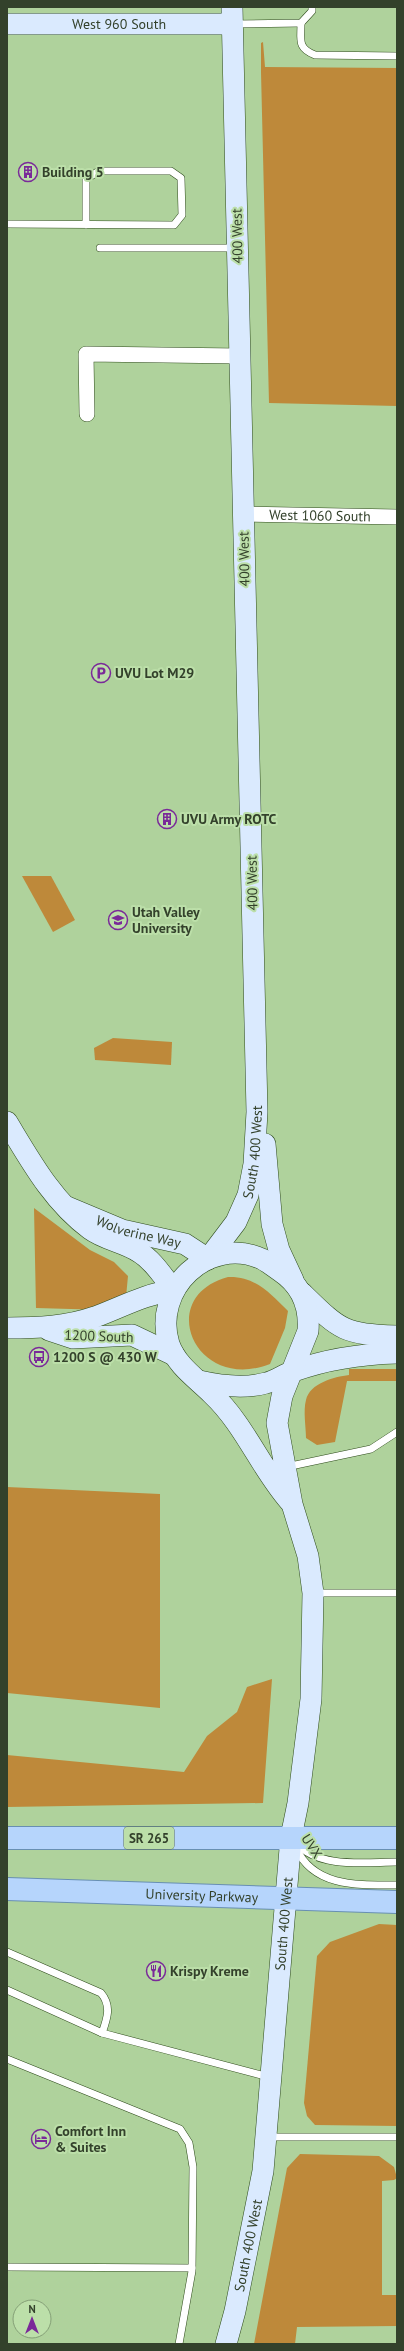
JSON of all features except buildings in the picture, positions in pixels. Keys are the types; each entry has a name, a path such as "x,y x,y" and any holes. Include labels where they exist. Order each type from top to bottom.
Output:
{"main road":[{"name":"West 960 South","path":"7,24 232,16"},
{"name":"400 West","path":"232,16 258,1112"},
{"name":"South 400 West","path":"208,1259 236,1222 248,1195 254,1164 258,1112"},
{"name":"South 400 West","path":"258,1112 267,1158 272,1224 279,1250 297,1287"},
{"name":"Wolverine Way","path":"7,1122 41,1178 78,1219 100,1236 131,1248 146,1257 174,1290"},
{"name":"Wolverine Way","path":"67,1207 122,1230 185,1244 208,1259"},
{"path":"397,1336 359,1334 345,1330 332,1322 297,1287 263,1259 252,1256 229,1254 208,1259 185,1274 174,1290 169,1301 166,1324 170,1345 174,1355 181,1365 199,1382 232,1387 257,1385 278,1379 293,1371 358,1355 397,1353"},
{"path":"293,1371 308,1331 308,1312 297,1287"},
{"name":"1200 South","path":"7,1328 45,1328 81,1321 143,1297 174,1290"},
{"name":"1200 South","path":"45,1328 73,1338 132,1335 174,1355"},
{"name":"South 400 West","path":"226,2344 235,2310 263,2170 267,2137 291,1837 298,1803 311,1699 313,1593 304,1538 292,1504 277,1423 278,1409 293,1371"},
{"name":"South 400 West","path":"199,1382 224,1405 239,1423 273,1481 292,1504"},
{"name":"SR 265","path":"7,1838 397,1838"},
{"name":"University Parkway","path":"7,1889 397,1902"}],"street":[{"path":"87,414 86,354 239,356"},
{"name":"West 1060 South","path":"243,514 397,517"}],"lane":[{"path":"312,7 312,11 301,23 301,46 305,51 315,55 397,56"},
{"path":"232,16 301,23"},
{"path":"7,224 86,224 174,224 182,215 181,178 171,171 99,171 86,179 86,224"},
{"path":"100,248 237,248"},
{"path":"286,1467 371,1449 397,1432"},
{"path":"313,1593 397,1593"},
{"name":"UVX","path":"291,1837 301,1849 313,1856 327,1859 397,1862"},
{"name":"UVX","path":"291,1837 297,1851 308,1866 324,1877 342,1883 397,1885"},
{"path":"7,1952 101,1993 106,1998 108,2017 102,2033"},
{"path":"7,1990 102,2033 271,2077"},
{"path":"7,2059 180,2129 189,2143 194,2166 192,2268 179,2344"},
{"path":"267,2137 397,2138"},
{"path":"7,2267 192,2268"}],"shaded area":[{"path":"263,42 265,67 397,68 397,406 269,403 261,72 261,43"},
{"path":"22,876 51,876 75,920 53,932"},
{"path":"113,1038 172,1042 171,1065 95,1060 94,1048"},
{"path":"34,1208 90,1250 114,1262 128,1276 126,1297 106,1310 36,1308"},
{"path":"228,1277 238,1277 254,1283 268,1292 288,1311 285,1328 270,1364 244,1369 221,1365 204,1354 193,1339 189,1321 193,1303 205,1288"},
{"path":"349,1369 397,1369 397,1381 347,1381 335,1442 317,1445 306,1438 305,1409 308,1394 317,1385 323,1382 349,1375"},
{"path":"7,1487 160,1494 160,1708 7,1693"},
{"path":"272,1679 263,1803 7,1807 7,1755 184,1772 207,1736 237,1712 247,1687"},
{"path":"379,1924 397,1925 397,2126 315,2125 307,2116 304,2103 317,1956 330,1942"},
{"path":"300,2154 379,2156 394,2167 397,2178 394,2180 382,2181 382,2295 397,2295 397,2326 297,2327 295,2344 254,2344 287,2168"}],"place":[{"name":"Building 5","path":"28,172"},
{"name":"UVU Lot M29","path":"101,673"},
{"name":"UVU Army ROTC","path":"167,819"},
{"name":"Utah Valley University","path":"118,920"},
{"name":"1200 S @ 430 W","path":"39,1357"},
{"name":"Krispy Kreme","path":"156,1971"},
{"name":"Comfort Inn & Suites","path":"41,2139"}]}
